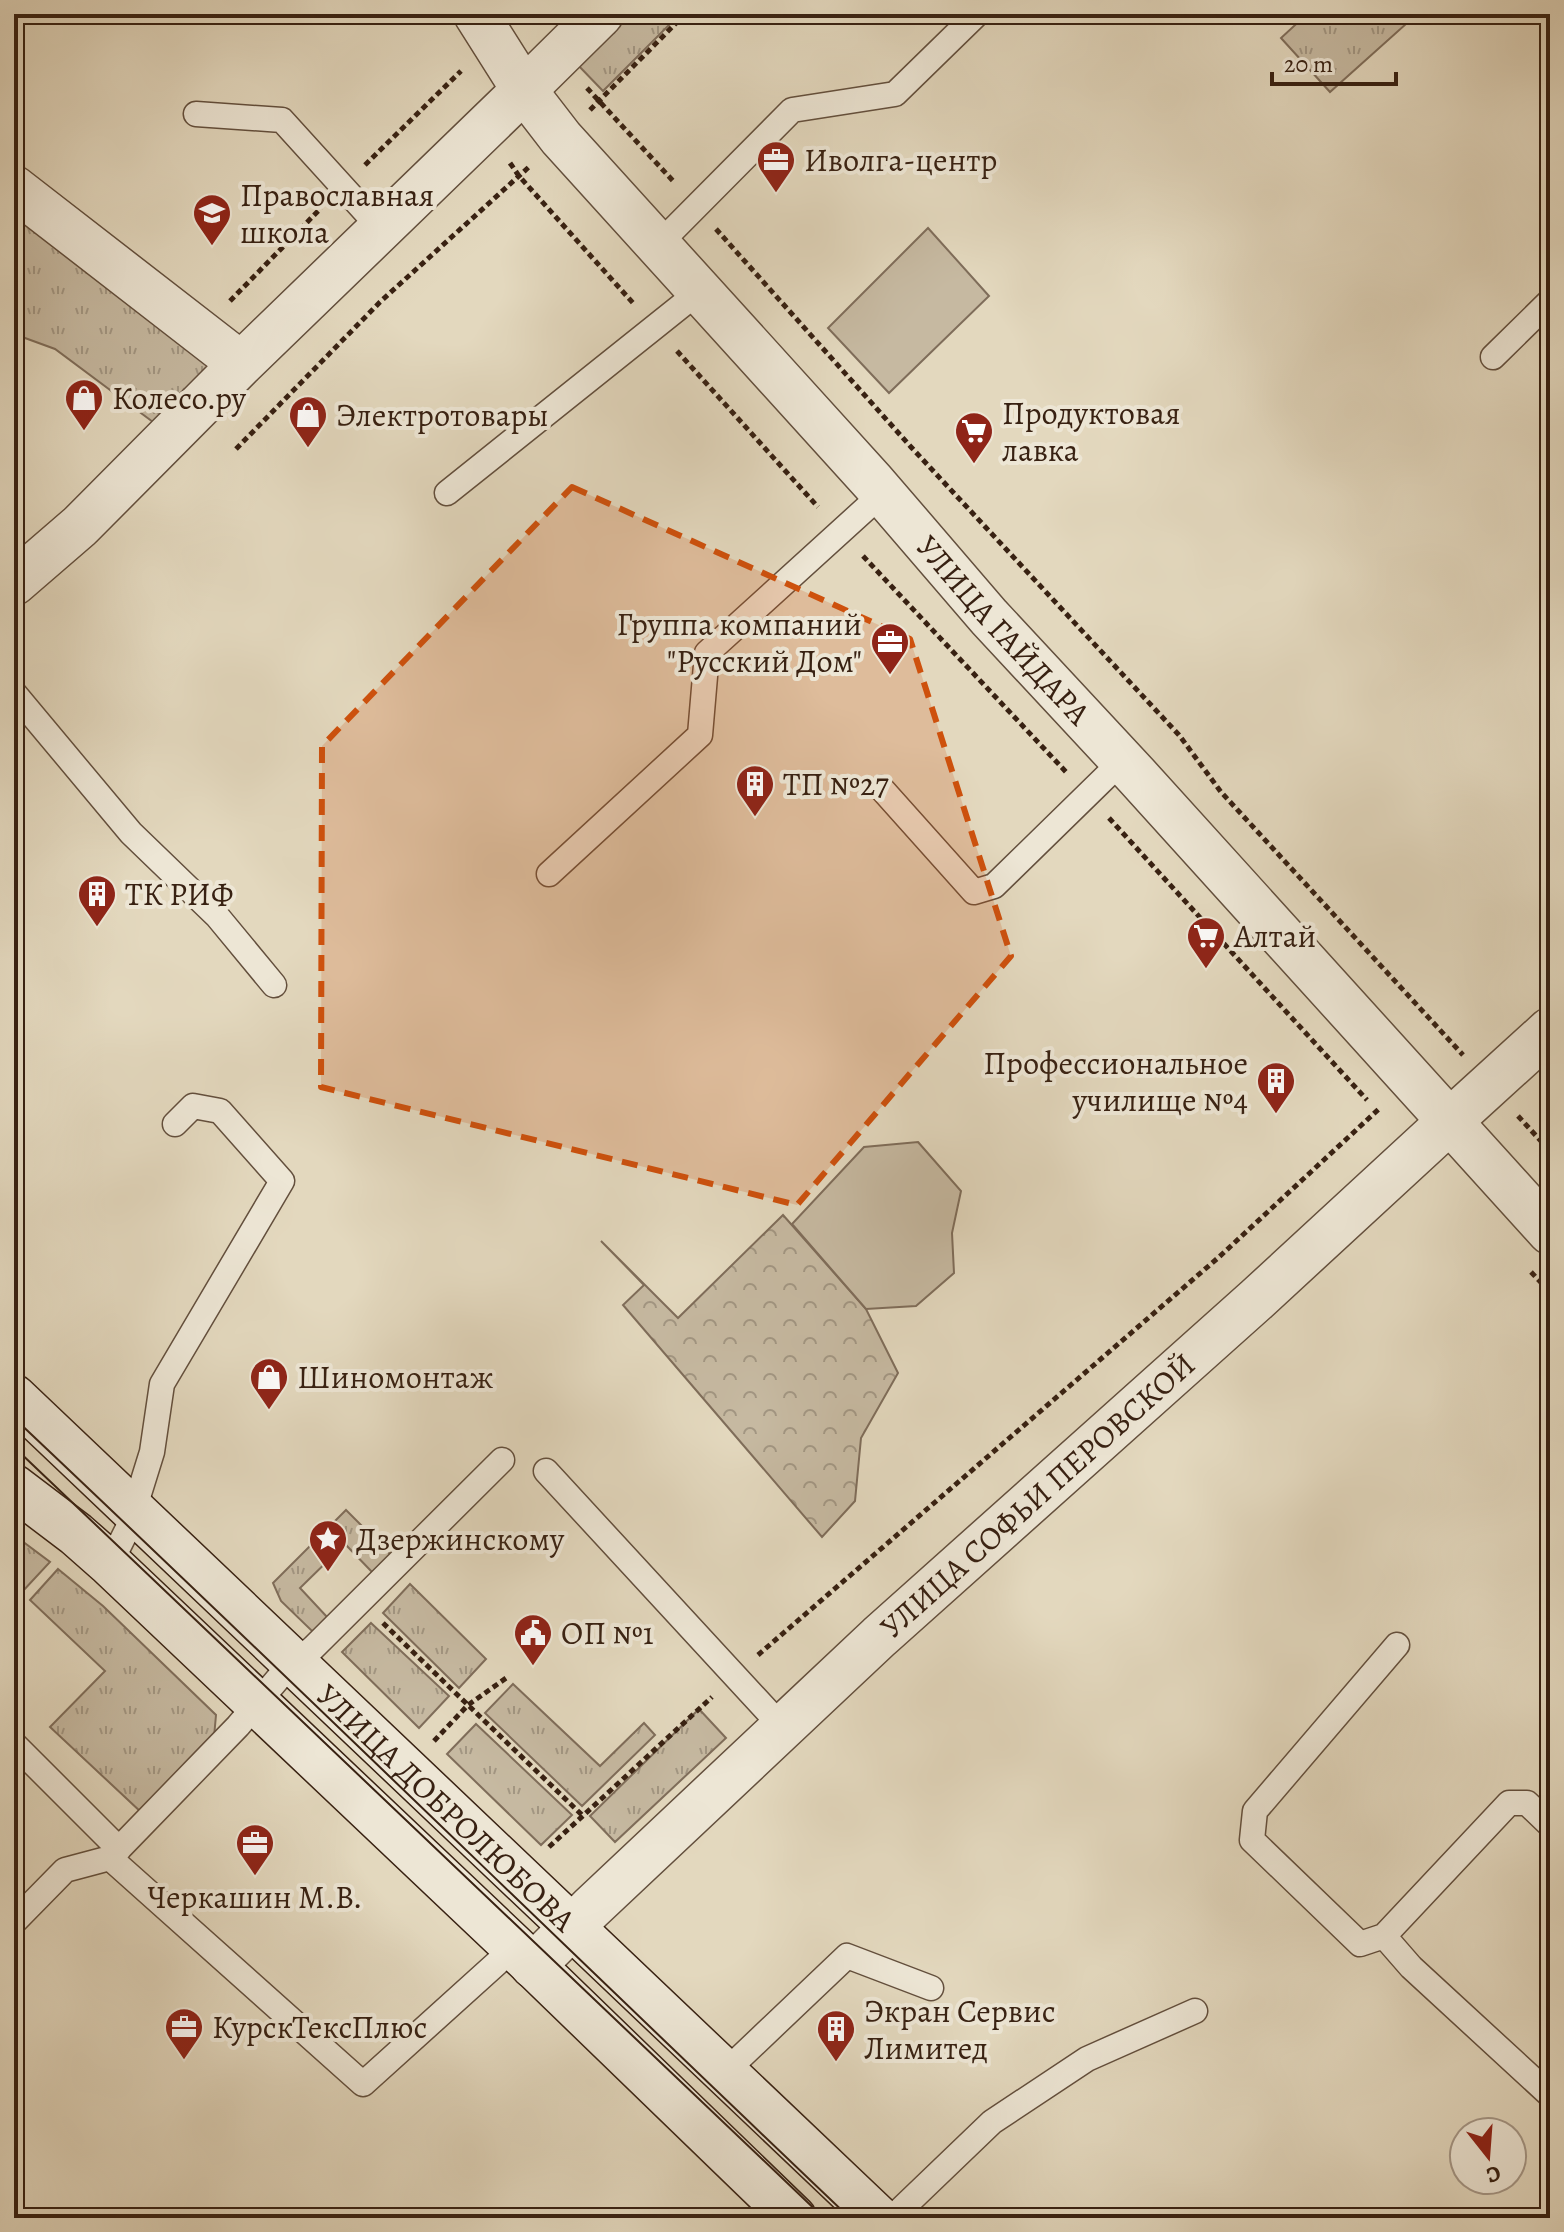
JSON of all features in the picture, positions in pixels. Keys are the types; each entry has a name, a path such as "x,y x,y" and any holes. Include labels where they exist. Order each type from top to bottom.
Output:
{"street":[{"name":"УЛИЦА ГАЙДАРА","path":"476,14 524,90 561,138 883,493 989,617 1123,760 1550,1232"},
{"path":"14,583 80,526 241,364 601,14"},
{"path":"14,188 241,364"},
{"name":"УЛИЦА СОФЬИ ПЕРОВСКОЙ","path":"523,1956 572,1927 879,1637 1257,1299 1550,1030"},
{"name":"УЛИЦА ДОБРОЛЮБОВА","path":"14,1397 878,2218"},
{"name":"УЛИЦА ДОБРОЛЮБОВА","path":"14,1487 110,1564 794,2218"}],"lane":[{"path":"659,244 792,110 895,94 977,14"},
{"path":"196,114 282,120 381,229"},
{"path":"447,493 701,290"},
{"path":"1493,357 1550,301"},
{"path":"549,874 700,735 707,653 883,493"},
{"path":"14,693 131,833 217,916 274,985"},
{"path":"881,788 974,892 994,886 1123,760"},
{"path":"110,1564 129,1526 152,1452 162,1384 282,1181 220,1111 193,1106 175,1124"},
{"path":"14,1922 65,1870 115,1854 293,1664 313,1648 502,1460"},
{"path":"546,1471 783,1728"},
{"path":"1397,1645 1255,1811 1252,1840 1360,1944 1384,1936 1509,1803 1527,1803 1550,1825"},
{"path":"14,1744 115,1854 363,2084 523,1956"},
{"path":"1384,1936 1411,1967 1550,2095"},
{"path":"725,2072 847,1956 931,1988"},
{"path":"892,2218 992,2122 1087,2059 1195,2011"}],"path":[{"path":"236,449 380,302 561,138 685,14"},
{"path":"559,56 911,447 1179,735 1221,792 1490,1085"},
{"path":"485,128 519,176 840,531 1417,1152"},
{"path":"539,1857 736,1675 1219,1257 1412,1080"},
{"path":"1529,1270 1550,1292"},
{"path":"359,1600 582,1815"},
{"path":"425,1751 468,1705 509,1676"}],"highlighted area":[{"path":"572,487 910,639 1011,956 797,1205 321,1087 322,746"}],"green space":[{"path":"622,14 680,14 603,91 575,62"},
{"path":"1307,14 1397,14 1406,24 1330,92 1281,38"},
{"path":"14,204 221,365 157,425 55,349 14,334"},
{"path":"928,228 989,296 889,393 828,328"},
{"path":"918,1142 961,1191 952,1233 954,1273 916,1306 866,1309 792,1224 864,1147"},
{"path":"783,1215 866,1309 898,1373 861,1438 855,1501 822,1537 623,1305 644,1285 601,1241 678,1318"},
{"path":"346,1510 391,1555 373,1573 345,1544 300,1588 328,1618 312,1631 281,1601 273,1583"},
{"path":"14,1535 50,1562 22,1592 14,1584"},
{"path":"58,1569 103,1606 216,1715 214,1737 142,1813 50,1727 105,1671 30,1600"},
{"path":"410,1584 486,1659 459,1688 383,1613"},
{"path":"371,1623 449,1696 419,1728 342,1652"},
{"path":"513,1684 600,1766 644,1723 655,1735 582,1806 485,1713"},
{"path":"699,1709 726,1738 615,1842 590,1816"},
{"path":"476,1724 572,1815 541,1845 447,1754"}],"tram line":[{"path":"14,1418 850,2218"},
{"path":"14,1447 824,2218"}],"place":[{"name":"Иволга-центр","path":"776,194"},
{"name":"Православная школа","path":"212,247"},
{"name":"Колесо.ру","path":"84,432"},
{"name":"Электротовары","path":"308,449"},
{"name":"Продуктовая лавка","path":"974,465"},
{"name":"Группа компаний \"Русский Дом\"","path":"890,676"},
{"name":"ТП №27","path":"755,818"},
{"name":"ТК РИФ","path":"97,928"},
{"name":"Алтай","path":"1206,970"},
{"name":"Профессиональное училище №4","path":"1276,1115"},
{"name":"Шиномонтаж","path":"269,1411"},
{"name":"Дзержинскому","path":"328,1573"},
{"name":"ОП №1","path":"533,1667"},
{"name":"Черкашин М.В.","path":"255,1877"},
{"name":"КурскТексПлюс","path":"184,2061"},
{"name":"Экран Сервис Лимитед","path":"836,2063"}]}
